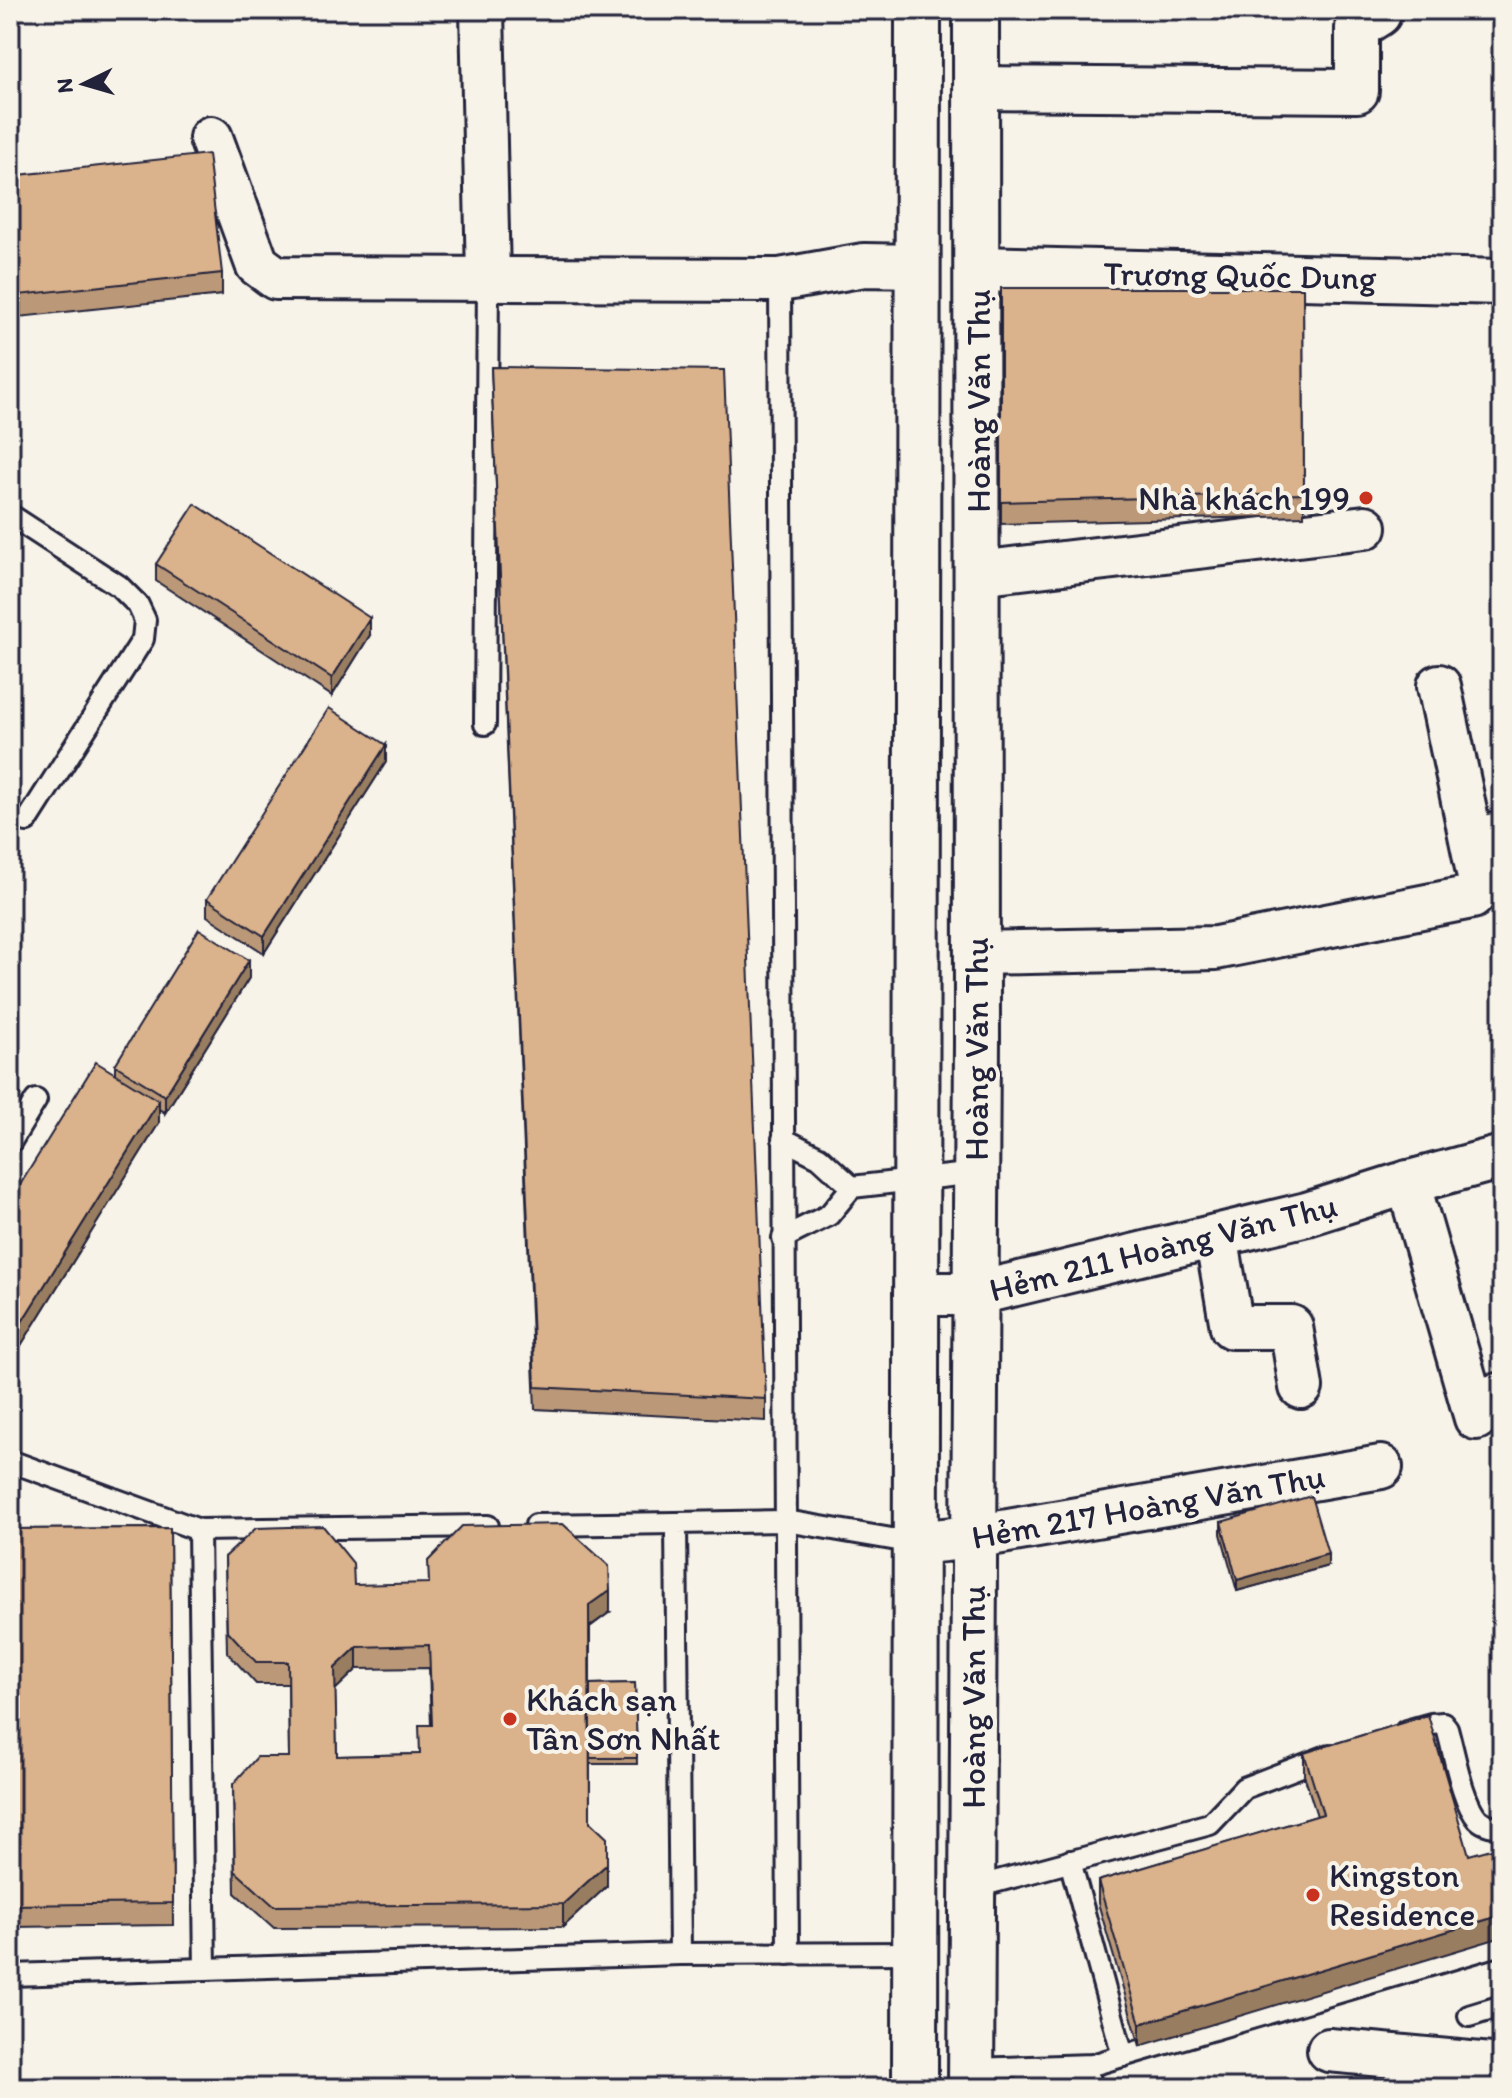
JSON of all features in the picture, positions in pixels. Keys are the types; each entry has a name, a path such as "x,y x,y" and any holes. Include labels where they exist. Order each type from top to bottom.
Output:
{"main road":[{"name":"Hoàng Văn Thụ","path":"915,2088 918,10"},
{"name":"Hoàng Văn Thụ","path":"971,2079 978,573 976,10"},
{"name":"Trương Quốc Dung","path":"917,266 1502,282"}],"street":[{"path":"482,10 488,277"},
{"path":"977,88 1357,91 1357,28 1379,14"},
{"path":"211,138 257,264 276,278 780,280 864,265 917,266"},
{"path":"978,573 1365,527"},
{"path":"977,953 1216,948 1472,897 1481,887 1485,826 1439,686"},
{"name":"Hẻm 211 Hoàng Văn Thụ","path":"915,1294 974,1294 1307,1214 1502,1157"},
{"path":"1408,1182 1482,1397"},
{"path":"1216,1236 1232,1327 1291,1327 1301,1387"},
{"name":"Hẻm 217 Hoàng Văn Thụ","path":"915,1543 973,1537 1381,1467"},
{"path":"1329,2050 1502,2066"}],"lane":[{"path":"485,724 488,277"},
{"path":"780,280 788,1954"},
{"path":"10,515 119,586 138,605 145,620 143,639 27,821"},
{"path":"10,1143 36,1100"},
{"path":"783,1139 819,1157 852,1187"},
{"path":"783,1238 829,1215 852,1187 976,1173"},
{"path":"10,1461 199,1530 786,1521 915,1543"},
{"path":"676,1523 680,1954"},
{"path":"199,1530 205,1969"},
{"path":"1382,1738 1443,1723 1468,1801 1478,1820 1502,1827"},
{"path":"972,1888 1210,1824 1244,1788 1285,1770 1355,1747"},
{"path":"1070,1861 1123,2056"},
{"path":"971,2079 1092,2065 1502,1944"},
{"path":"10,1975 680,1954 914,1953"},
{"path":"1469,2016 1502,2006"},
{"path":"971,2079 1090,2081 1094,2088"}],"building":[{"path":"208,154 222,273 10,296 10,176"},
{"path":"1001,288 1303,288 1304,494 1001,502"},
{"path":"491,367 724,370 766,1399 535,1387"},
{"path":"195,504 370,618 332,678 156,564"},
{"path":"329,708 386,745 264,936 207,899"},
{"path":"199,929 249,960 165,1096 115,1065"},
{"path":"96,1062 159,1101 10,1341 10,1201"},
{"path":"1311,1496 1328,1554 1237,1580 1221,1522"},
{"name":"Khách sạn Tân Sơn Nhất","path":"563,1524 609,1566 610,1590 589,1605 590,1822 607,1838 607,1864 563,1904 274,1906 235,1871 233,1784 257,1757 289,1757 288,1662 256,1662 227,1630 225,1557 256,1528 323,1526 353,1563 354,1585 429,1583 428,1561 462,1526","holes":["429,1645 432,1725 419,1725 420,1754 337,1756 335,1668 357,1647"]},
{"path":"170,1528 173,1903 10,1905 10,1529"},
{"path":"635,1683 637,1758 590,1758 590,1684"},
{"name":"Kingston Residence","path":"1428,1715 1469,1855 1502,1846 1502,1915 1140,2024 1098,1881 1323,1814 1304,1753"}],"place":[{"name":"Nhà khách 199","path":"1366,498"},
{"name":"Khách sạn Tân Sơn Nhất","path":"510,1719"},
{"name":"Kingston Residence","path":"1313,1895"}]}
